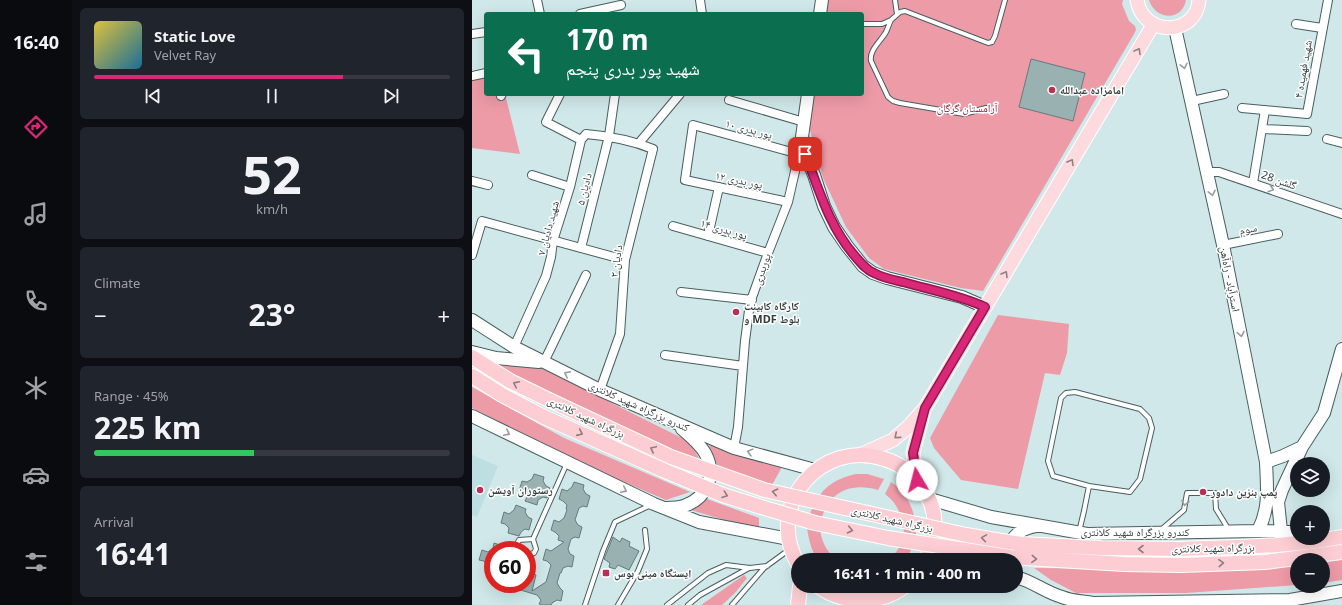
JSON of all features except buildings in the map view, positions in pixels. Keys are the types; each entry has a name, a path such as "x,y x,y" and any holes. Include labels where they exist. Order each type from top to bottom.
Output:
{"highway":[{"name":"بزرگراه شهید کلانتری","path":"472,357 510,381 670,457 764,490 966,535 1021,544 1101,548 1180,549 1298,544 1334,537"},
{"name":"بزرگراه شهید کلانتری","path":"472,376 502,395 544,417 723,495 815,523 888,538 1010,557 1124,564 1182,565 1265,562 1342,552"},
{"path":"794,553 790,544 788,516 801,485 815,470 834,459 843,456 862,454 873,455 894,462 909,472 917,480 930,499 935,527 929,553"},
{"path":"798,605 799,593"},
{"path":"831,593 852,603 871,600 893,593"}],"main road":[{"path":"820,12 822,0"},
{"path":"1137,0 1142,15 1153,25 1168,28 1175,28 1190,19 1195,12 1198,0"},
{"path":"862,454 893,440 908,427 925,408 1153,25"},
{"name":"استرآباد - راه‌آهن","path":"1175,28 1223,245 1273,497 1258,531"},
{"name":"پوربدری","path":"800,149 808,96"},
{"path":"800,149 814,175 824,206 834,227 863,266 873,273 887,278 962,298 985,307"},
{"name":"کندرو بزرگراه شهید کلانتری","path":"472,320 514,347 600,390 677,424 734,448 815,470"},
{"path":"1281,531 1278,502 1273,497 1282,490 1302,447 1324,413 1342,349"},
{"path":"472,352 496,358 544,362"},
{"path":"917,480 913,453 925,408"},
{"path":"472,416 659,506 699,522 790,544"},
{"path":"659,506 684,506 708,487 709,464 705,453 677,424"},
{"path":"1266,462 1284,456 1302,447"},
{"name":"کندرو بزرگراه شهید کلانتری","path":"930,499 991,518 1087,534 1290,532"},
{"path":"1008,553 1011,542 1017,533 1027,528 1037,526"},
{"path":"1023,579 1038,588 1062,598 1092,603 1295,602 1342,591"}],"street":[{"path":"537,0 540,12"},
{"path":"700,0 702,12"},
{"name":"۴ شهید فهمیده","path":"1264,110 1306,114 1328,0"},
{"path":"589,12 621,5"},
{"path":"1296,24 1322,28"},
{"path":"472,34 484,32"},
{"path":"472,76 484,73"},
{"path":"1192,101 1224,94"},
{"path":"559,96 546,122 581,140 586,134 609,136 638,143 678,96"},
{"name":"دادیان ۵","path":"581,248 609,136 615,96"},
{"path":"729,100 804,122"},
{"path":"1242,108 1264,110 1253,183"},
{"name":"پور بدری ۱۰","path":"685,180 693,125 800,149"},
{"path":"1262,129 1307,131"},
{"path":"1327,139 1342,143"},
{"name":"شهید دادیان ۷","path":"514,347 546,276 553,241 570,187 581,140"},
{"name":"دادیان ۳","path":"600,390 620,334 625,260 653,149 638,143"},
{"name":"پوربدری","path":"734,448 738,427 745,342 752,300 788,202 800,149"},
{"name":"گلشن 28","path":"1207,172 1220,172 1342,214"},
{"path":"532,175 570,187"},
{"name":"پور بدری ۱۲","path":"685,180 788,202"},
{"path":"472,181 488,185"},
{"path":"708,236 719,187"},
{"path":"472,255 482,221 625,260"},
{"name":"پور بدری ۱۴","path":"673,226 768,253"},
{"name":"سوم","path":"1223,245 1278,234"},
{"path":"544,362 586,275"},
{"path":"681,292 752,300"},
{"path":"666,355 743,366"}],"lane":[{"path":"895,0 897,14"},
{"path":"986,108 964,114 893,101 888,97 870,56 885,33 891,20 900,12 905,11 988,43 992,42 1005,0"},
{"path":"864,24 882,24 891,20"},
{"path":"1075,392 1140,409 1148,418 1152,428 1140,480 1130,492 1089,486 1053,476 1048,461 1061,398 1066,393 1075,392"},
{"path":"518,541 532,539 568,462"},
{"path":"1078,532 1089,486"},
{"path":"1157,533 1184,510 1187,493 1203,492 1215,493 1216,509 1230,532"},
{"path":"585,605 603,551 616,522 659,506"},
{"path":"618,605 638,571 647,550 645,530"},
{"path":"732,605 767,566 790,544"},
{"path":"667,605 708,573 726,565 750,568 767,566"},
{"path":"688,605 700,595 750,568"}],"shaded area":[{"name":"رستوران آویشن","path":"472,455 498,466 477,517 472,515"}],"green space":[{"name":"آرامستان گرگان","path":"826,0 1123,0 1122,4 1129,21 1135,26 1136,30 983,291 961,288 884,269 869,258 846,227 823,178 808,123 813,96 864,96 864,12 824,12"},
{"path":"1149,0 1186,0 1184,7 1179,12 1168,16 1157,12 1152,7"},
{"path":"484,77 484,96 506,96 520,154 472,148 472,80"},
{"path":"998,315 1069,324 1067,353 1060,375 1045,373 1018,489 961,480 934,448 930,438"},
{"path":"490,363 539,367 690,442 701,462 662,445"},
{"path":"472,387 564,438 690,492 666,500 587,466 472,408"},
{"path":"709,445 782,467 772,485 718,467"},
{"path":"856,474 867,474 884,479 878,490 859,487 847,489 836,495 825,508 822,517 810,514 817,498 827,487 840,479"},
{"path":"891,482 907,498 915,519 916,534 904,532 899,510 885,494"},
{"path":"707,499 759,518 759,527 731,522 691,510"},
{"path":"819,525 824,544 829,553 814,553 807,528"},
{"path":"903,540 914,542 910,553 895,553"},
{"path":"1342,557 1342,580 1330,582 1330,559"},
{"path":"1290,564 1290,586 1186,593 1076,593 1051,580 1034,568 1248,570"},
{"path":"744,575 747,578 735,593 722,605 701,605"}],"place":[{"name":"امامزاده عبدالله","path":"1052,90"},
{"name":"کارگاه کابینت و MDF بلوط","path":"736,312"},
{"name":"رستوران آویشن","path":"480,490"},
{"name":"پمپ بنزین دادور","path":"1203,492"},
{"name":"ایستگاه مینی بوس","path":"606,573"}],"route":[{"path":"805,154 814,175 824,206 834,227 863,266 873,273 887,278 962,298 985,307 925,408 913,453 917,480"}]}
